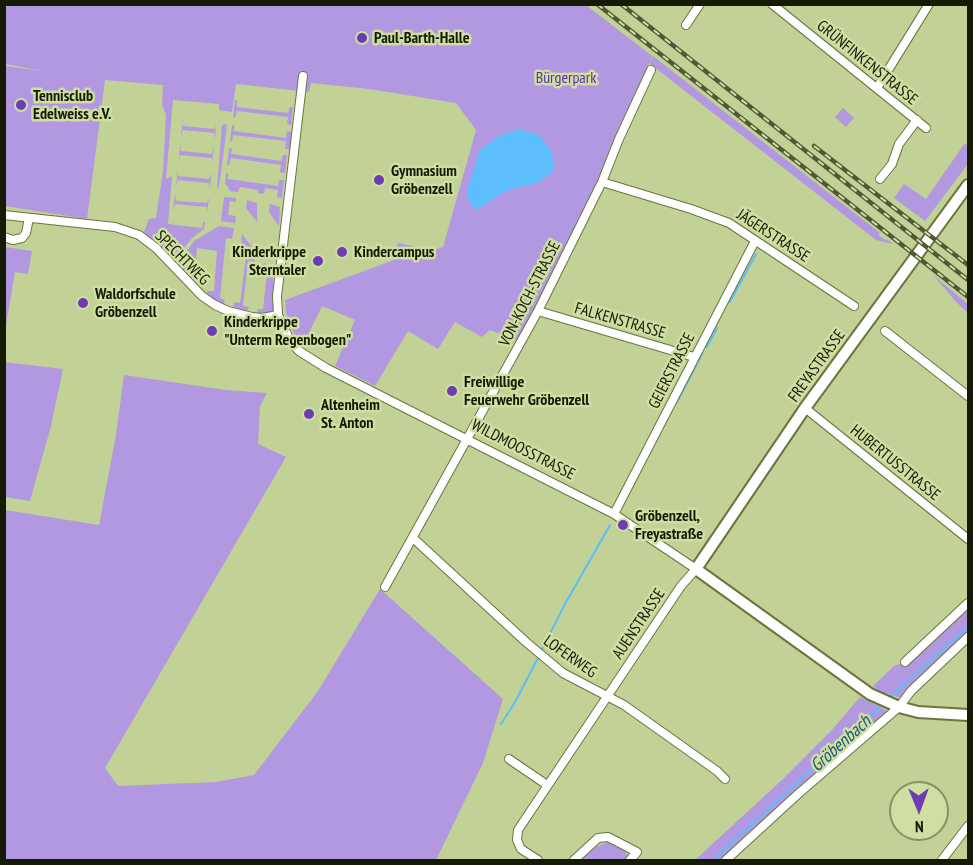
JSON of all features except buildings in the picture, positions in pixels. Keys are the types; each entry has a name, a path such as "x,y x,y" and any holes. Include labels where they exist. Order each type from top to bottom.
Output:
{"street":[{"path":"686,26 700,4"},
{"name":"GRÜNFINKENSTRASSE","path":"772,4 926,128"},
{"path":"877,88 929,4"},
{"name":"VON-KOCH-STRASSE","path":"385,587 538,311 602,182 651,70"},
{"name":"WILDMOOSSTRASSE","path":"303,76 277,296 278,315 291,343 299,351 356,384 614,513 879,699 918,712 969,715"},
{"name":"GRÜNFINKENSTRASSE","path":"880,179 892,164 899,144 917,120"},
{"name":"JÄGERSTRASSE","path":"602,182 729,223 788,260 854,306"},
{"name":"FREYASTRASSE","path":"696,569 805,408 969,185"},
{"name":"SPECHTWEG","path":"4,215 115,227 139,235 156,248 202,296 215,305 252,317 278,315"},
{"path":"4,237 13,240 22,238 26,233 29,218"},
{"name":"GEIERSTRASSE","path":"614,513 755,241"},
{"name":"FALKENSTRASSE","path":"538,311 694,357"},
{"path":"885,331 969,396"},
{"name":"HUBERTUSSTRASSE","path":"805,408 969,539"},
{"name":"LOFERWEG","path":"413,538 563,673 635,713 717,771 724,779"},
{"name":"AUENSTRASSE","path":"538,861 521,849 517,840 518,830 686,579 696,569"},
{"path":"905,662 969,603"},
{"path":"726,861 969,637"},
{"path":"509,759 547,785"},
{"path":"942,861 969,826"},
{"path":"574,861 598,838 608,837 637,852 630,861"}],"green space":[{"name":"Bürgerpark","path":"4,5 586,5 652,56 650,62 653,56 880,233 878,235 893,244 876,240 649,63 600,180 519,341 490,330 482,337 455,322 438,349 408,331 375,386 335,366 355,320 322,306 302,347 287,321 285,300 394,260 398,243 432,250 443,247 476,130 456,103 369,89 311,83 309,92 236,84 232,112 219,110 219,104 173,100 166,179 172,176 168,224 202,228 205,222 204,229 192,238 176,258 171,259 144,232 149,219 156,218 163,171 166,115 162,105 163,85 105,80 87,219 5,206 5,66 42,71 5,64"},
{"path":"235,100 237,100 237,107 288,113 290,107 293,107 291,125 287,124 288,117 237,111 235,118 233,117"},
{"path":"843,108 854,118 846,127 835,117"},
{"path":"183,120 183,126 215,129 216,123 215,139 214,133 183,130 181,136"},
{"path":"226,124 219,187 217,188 222,125"},
{"path":"234,124 234,131 286,138 287,131 292,132 290,149 285,149 286,141 233,135 232,142 230,140"},
{"path":"965,143 968,146 968,164 925,221 894,198 904,184 926,199"},
{"path":"180,144 181,151 212,154 214,147 212,164 212,158 180,155 179,161"},
{"path":"229,148 232,148 231,154 281,161 283,155 287,155 285,173 280,172 281,165 231,158 227,165"},
{"path":"178,169 178,176 209,179 211,173 210,189 209,183 178,180 176,186"},
{"path":"226,173 228,173 228,179 278,186 279,180 284,180 282,198 277,197 278,190 265,188 264,194 258,193 258,190 240,187 238,192 230,191 225,183"},
{"path":"175,194 176,201 207,203 209,197 207,213 207,207 175,204 173,210"},
{"path":"224,197 236,198 236,202 230,201 228,215 236,216 235,223 221,221"},
{"path":"247,200 257,203 257,222 246,208"},
{"path":"270,204 280,207 279,226 269,212"},
{"path":"219,226 234,228 232,239 226,238 220,298 225,300 223,306 207,297 207,291 214,291 217,251 197,248 194,286 201,289 201,294 178,268 178,264 194,241"},
{"path":"242,234 256,252 254,262 248,261 243,306 249,307 246,314 233,311 234,302 240,303 247,249 241,247"},
{"path":"5,247 32,251 28,274 15,272 5,331"},
{"path":"265,263 273,274 273,310 269,314 257,315 258,309 263,309 267,274 261,273 262,265"},
{"path":"933,275 968,304 968,313 956,302"},
{"path":"4,362 63,369 51,426 30,501 5,497"},
{"path":"124,375 226,390 267,393 260,406 258,444 286,457 105,768 118,786 216,782 254,775 318,691 380,589 503,699 483,763 436,860 5,860 5,510 99,525 116,435"},
{"path":"968,607 968,635 901,698 879,691 873,686 894,666 905,662"},
{"path":"860,697 888,711 722,860 695,860 783,779 831,731"},
{"path":"607,842 622,849 628,855 628,860 581,860 596,847"}],"water":[{"path":"518,129 539,135 552,152 554,171 537,183 508,190 477,210 470,204 467,191 480,150 499,136"}],"waterway":[{"path":"730,302 756,254"},
{"path":"707,347 717,328"},
{"path":"677,402 702,354"},
{"path":"660,433 668,418"},
{"path":"541,651 610,525"},
{"name":"Gröbenbach","path":"890,697 968,627"},
{"path":"501,724 539,656"},
{"name":"Gröbenbach","path":"713,860 884,703"}],"railway":[{"path":"597,4 968,297"},
{"path":"621,4 968,280"},
{"path":"814,146 968,265"}],"place":[{"name":"Paul-Barth-Halle","path":"362,38"},
{"name":"Tennisclub Edelweiss e.V.","path":"21,105"},
{"name":"Gymnasium Gröbenzell","path":"379,180"},
{"name":"Kindercampus","path":"342,252"},
{"name":"Kinderkrippe Sterntaler","path":"318,261"},
{"name":"Waldorfschule Gröbenzell","path":"83,303"},
{"name":"Kinderkrippe \"Unterm Regenbogen\"","path":"212,331"},
{"name":"Freiwillige Feuerwehr Gröbenzell","path":"452,391"},
{"name":"Altenheim St. Anton","path":"309,414"},
{"name":"Gröbenzell, Freyastraße","path":"623,525"}]}
